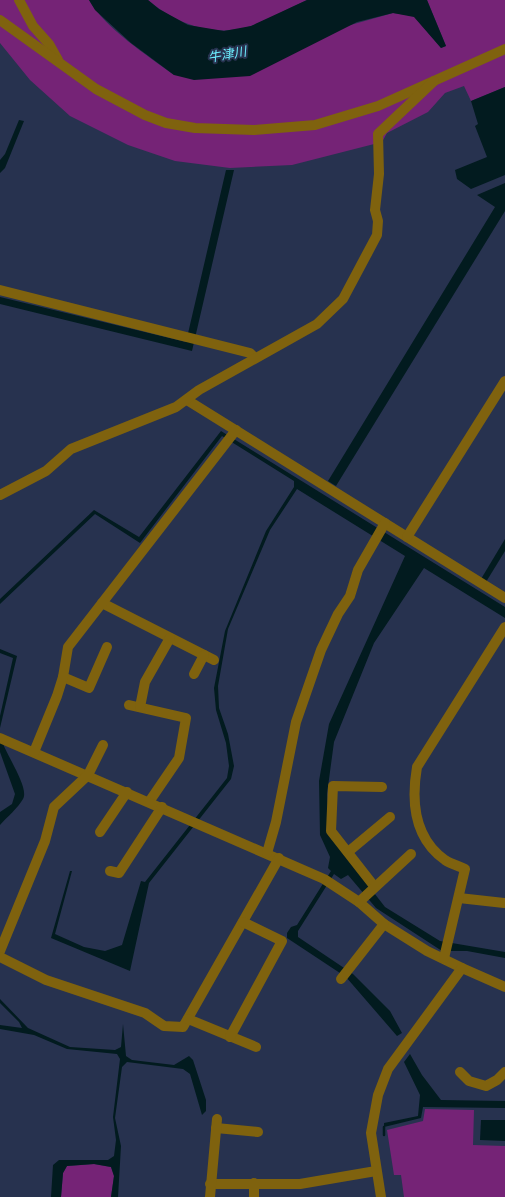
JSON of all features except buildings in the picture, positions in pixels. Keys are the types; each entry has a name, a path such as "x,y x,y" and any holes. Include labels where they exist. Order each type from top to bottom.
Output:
{"street":[{"path":"19,0 33,26 49,44 60,63"},
{"path":"0,20 96,89 145,115 166,123 194,128 254,130 315,125 378,106 505,49"},
{"path":"0,496 46,471 71,449 176,407 199,390 317,324 343,299 377,235 378,221 375,210 379,174 378,134 434,81"},
{"path":"0,290 198,339 250,353 255,358"},
{"path":"407,537 505,381"},
{"path":"187,400 232,436 385,523 505,598"},
{"path":"34,752 57,696 63,677 68,647 232,436"},
{"path":"267,853 276,822 298,715 321,650 338,614 350,596 358,570 385,523"},
{"path":"102,603 214,660"},
{"path":"444,958 465,869 446,861 430,847 417,824 414,807 414,786 417,768 505,627"},
{"path":"140,707 145,682 170,638"},
{"path":"63,677 89,688 107,647"},
{"path":"194,674 204,655"},
{"path":"129,705 186,718 179,758 150,802"},
{"path":"2,738 279,858 328,881 359,902 384,924 427,951 505,987"},
{"path":"0,951 45,841 54,807 88,775 103,745"},
{"path":"374,886 331,831 333,786 382,787"},
{"path":"100,832 127,792"},
{"path":"110,871 119,873 162,807"},
{"path":"348,852 390,817"},
{"path":"359,902 374,886 411,854"},
{"path":"0,957 46,980 145,1013 164,1026 183,1027 279,858"},
{"path":"459,898 504,903"},
{"path":"230,1037 282,941 243,922"},
{"path":"341,979 384,924"},
{"path":"381,1197 371,1133 378,1095 388,1069 462,968"},
{"path":"188,1019 256,1047"},
{"path":"460,1072 469,1081 486,1086 504,1074"},
{"path":"210,1197 216,1124 258,1132"},
{"path":"210,1184 300,1184 376,1170"},
{"path":"254,1183 254,1197"}],"shaded area":[{"path":"0,0 89,0 96,11 116,31 174,75 393,13 414,16 441,48 446,46 427,0 505,0 505,87 471,101 464,86 445,93 428,112 387,133 382,142 292,165 230,168 175,161 128,145 70,116 30,80 0,43"},
{"path":"148,0 307,0 251,26 223,30 210,29 183,22 171,16"},
{"path":"425,1109 474,1110 473,1145 505,1146 505,1197 404,1197 401,1175 394,1175 387,1130 423,1121"},
{"path":"94,1164 111,1167 114,1176 111,1197 61,1197 63,1173 67,1166"}],"water":[{"name":"牛津川","path":"89,0 148,0 159,9 188,25 224,31 251,26 307,0 427,0 446,46 441,48 414,17 393,13 357,22 250,76 194,80 174,75 131,43 95,10"},
{"path":"505,87 505,175 471,189 457,179 455,170 487,157 475,126 478,124 471,101"},
{"path":"19,120 24,121 5,168 0,173 0,160 5,154"},
{"path":"226,170 234,170 192,351 0,304 0,297 186,342"},
{"path":"505,183 505,211 336,486 328,481 495,207 477,195"},
{"path":"221,431 505,607 505,618 424,568 374,643 334,742 327,794 329,835 385,907 440,941 505,952 505,958 467,951 442,951 376,908 348,875 341,879 334,874 298,931 298,937 353,974 390,1011 402,1033 397,1036 346,977 287,938 287,933 291,927 297,925 331,871 328,868 330,857 320,835 319,781 329,724 405,556 297,489 270,530 228,629 218,686 219,708 228,734 234,766 231,779 149,883 130,971 51,938 70,871 72,871 55,934 84,947 105,951 122,945 141,881 145,882 227,778 229,766 226,743 216,710 214,688 225,631 266,531 294,487 294,481 222,436 140,543 95,514 0,604 0,599 94,510 139,537"},
{"path":"505,539 505,551 486,582 481,579"},
{"path":"0,649 17,656 0,728 0,716 13,658 0,653"},
{"path":"0,735 20,778 24,793 21,802 0,825 0,812 12,804 15,794 0,752"},
{"path":"0,999 28,1028 70,1047 115,1050 121,1047 123,1024 126,1056 132,1060 174,1065 189,1056 193,1060 206,1100 206,1111 202,1115 190,1074 183,1069 127,1062 122,1067 115,1118 121,1146 118,1197 111,1197 114,1176 111,1167 94,1164 67,1166 63,1173 61,1197 51,1197 53,1165 59,1160 108,1160 114,1156 116,1140 113,1117 120,1059 117,1054 67,1049 34,1035 0,1029 0,1025 22,1028 19,1022 0,1003"},
{"path":"410,1054 422,1075 441,1100 505,1101 505,1108 423,1107 421,1118 384,1127 384,1123 418,1116 420,1095 404,1062"},
{"path":"481,1120 505,1120 505,1141 480,1140"}],"waterway":[{"path":"384,1127 384,1135"}]}
